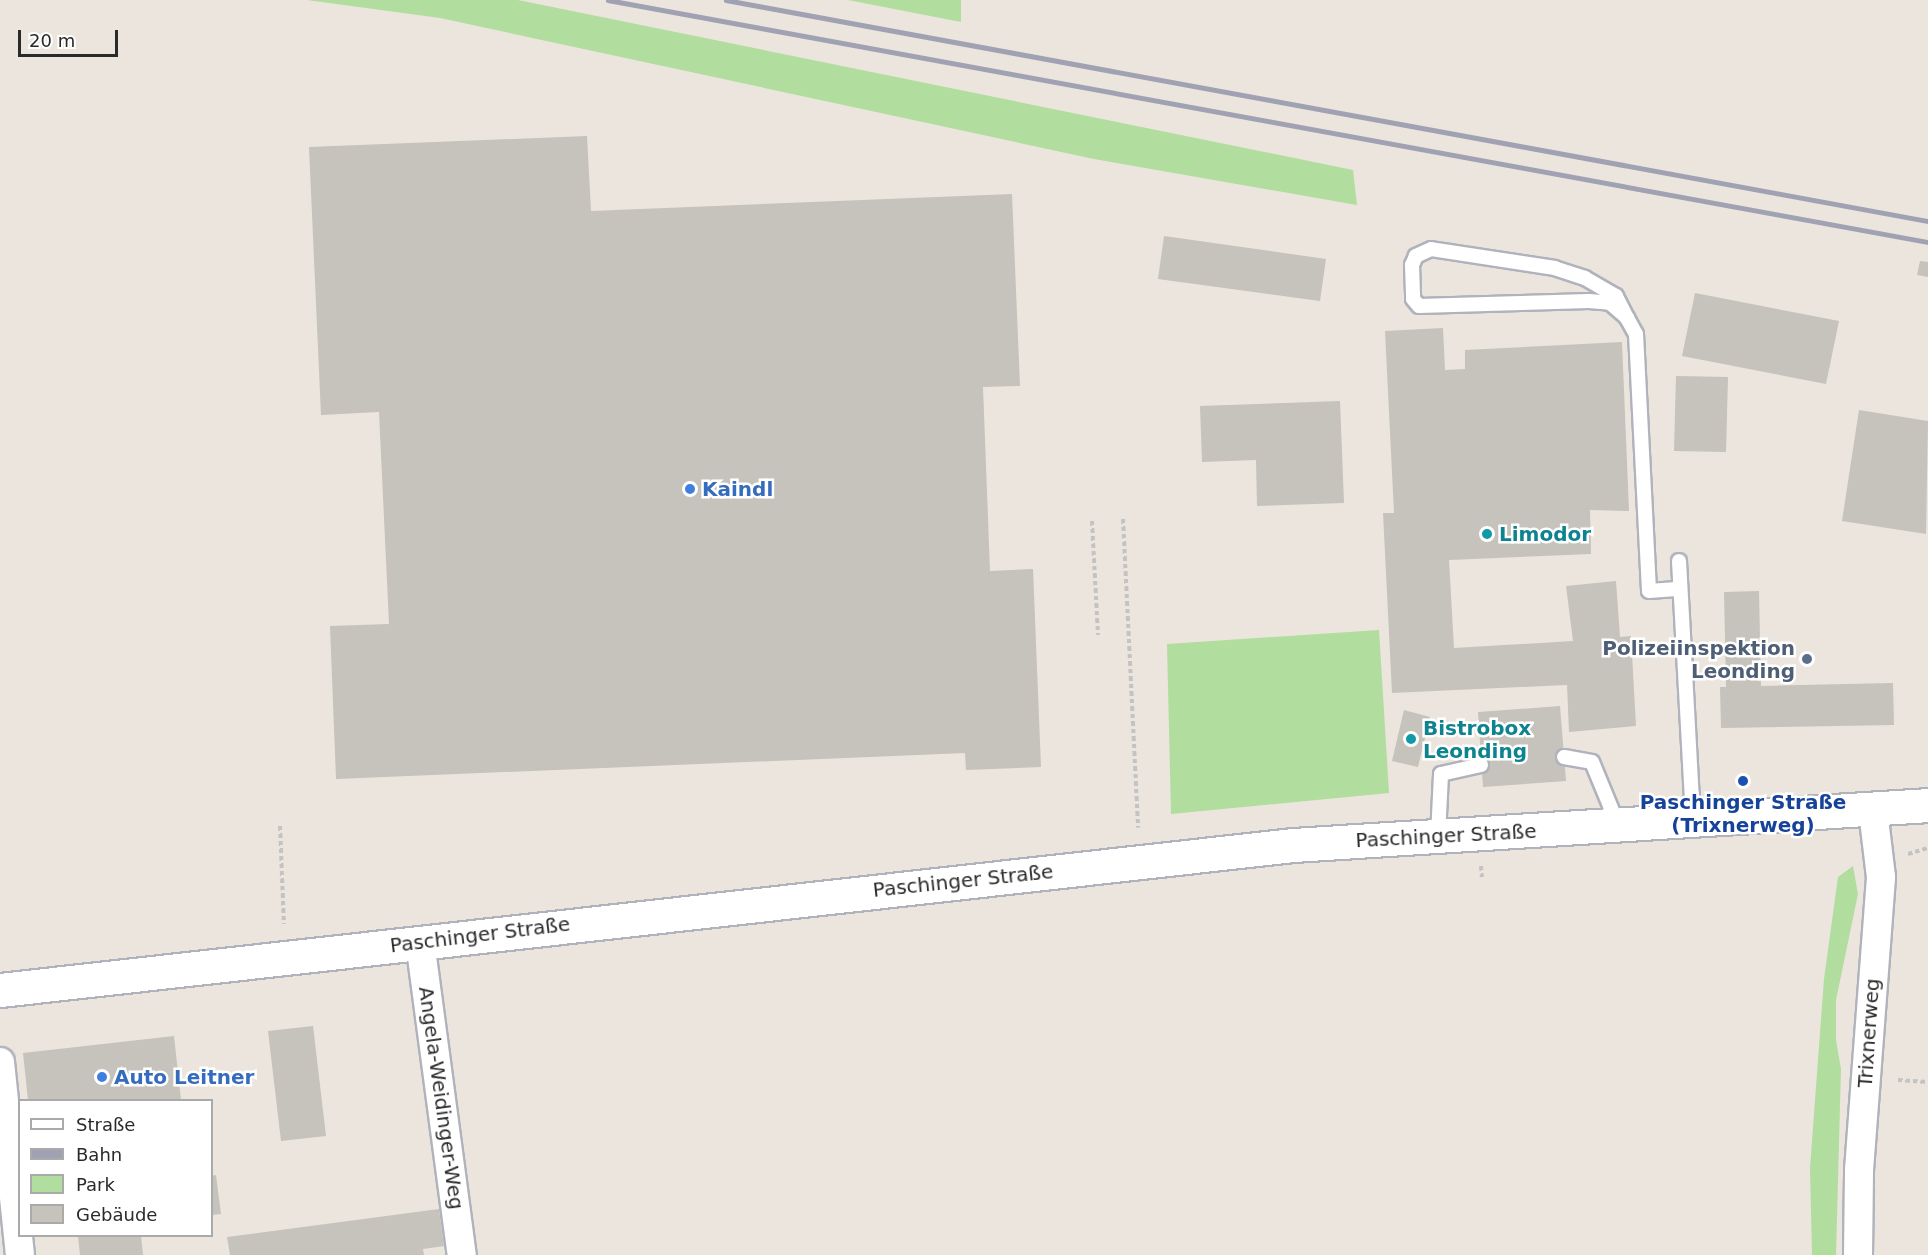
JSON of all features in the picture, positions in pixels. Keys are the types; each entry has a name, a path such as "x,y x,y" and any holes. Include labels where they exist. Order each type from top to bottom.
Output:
{"street":[{"name":"Paschinger Straße","path":"0,990 1258,849 1928,806"},
{"name":"Trixnerweg","path":"1858,1255 1859,1170 1881,877 1873,811"},
{"name":"Angela-Weidinger-Weg","path":"420,942 462,1255"},
{"path":"0,1062 18,1236"},
{"path":"18,1237 20,1255"}],"lane":[{"path":"1627,318 1610,303 1589,301 1419,306 1413,299 1412,265 1416,256 1431,249 1555,268 1585,278 1616,296 1636,334 1649,591 1680,589"},
{"path":"1680,561 1693,822"},
{"path":"1564,757 1592,762 1619,827"},
{"path":"1438,836 1441,774 1481,765"}],"path":[{"path":"1123,519 1138,829"},
{"path":"1092,521 1098,635"},
{"path":"280,826 286,957"},
{"path":"1902,1081 1928,1082"}],"green space":[{"path":"307,0 518,0 1353,170 1357,205 1094,159 440,18"},
{"path":"848,0 961,0 961,22"},
{"path":"1379,630 1389,793 1171,814 1167,644"},
{"path":"1853,866 1858,894 1836,1000 1836,1040 1841,1069 1836,1255 1812,1255 1810,1168 1824,979 1838,877"}],"building":[{"path":"587,136 591,211 1012,194 1020,386 983,387 990,571 1033,569 1041,767 966,770 965,753 336,779 330,626 389,624 379,412 321,415 309,147"},
{"path":"1164,236 1326,259 1320,301 1158,279"},
{"path":"1920,261 1928,262 1928,277 1917,275"},
{"path":"1695,293 1839,321 1826,384 1682,356"},
{"name":"Limodor","path":"1443,328 1445,370 1465,369 1465,350 1622,342 1629,511 1590,510 1591,554 1449,560 1454,648 1573,641 1566,586 1616,581 1620,637 1631,636 1636,726 1569,732 1567,685 1392,693 1383,513 1394,513 1385,331"},
{"path":"1676,376 1728,377 1726,452 1674,451"},
{"path":"1340,401 1344,503 1257,506 1256,460 1202,462 1200,406"},
{"path":"1859,410 1928,421 1926,534 1842,521"},
{"path":"1759,591 1761,686 1893,683 1894,725 1721,728 1720,687 1726,687 1724,592"},
{"path":"1560,706 1566,781 1483,787 1478,712"},
{"name":"Bistrobox Leonding","path":"1404,710 1430,717 1418,767 1392,761"},
{"path":"313,1026 326,1136 281,1141 268,1031"},
{"name":"Auto Leitner","path":"174,1036 181,1099 28,1099 23,1053"},
{"path":"216,1175 221,1214 213,1215 213,1176"},
{"path":"439,1209 444,1246 423,1249 424,1255 230,1255 227,1237"},
{"path":"78,1237 141,1237 143,1255 80,1255"}],"railway":[{"path":"608,0 1928,242"},
{"path":"726,0 1928,221"}],"place":[{"name":"Kaindl","path":"690,489"},
{"name":"Limodor","path":"1487,534"},
{"name":"Polizeiinspektion Leonding","path":"1807,659"},
{"name":"Bistrobox Leonding","path":"1411,739"},
{"name":"Paschinger Straße (Trixnerweg)","path":"1743,781"},
{"name":"Auto Leitner","path":"102,1077"}]}
